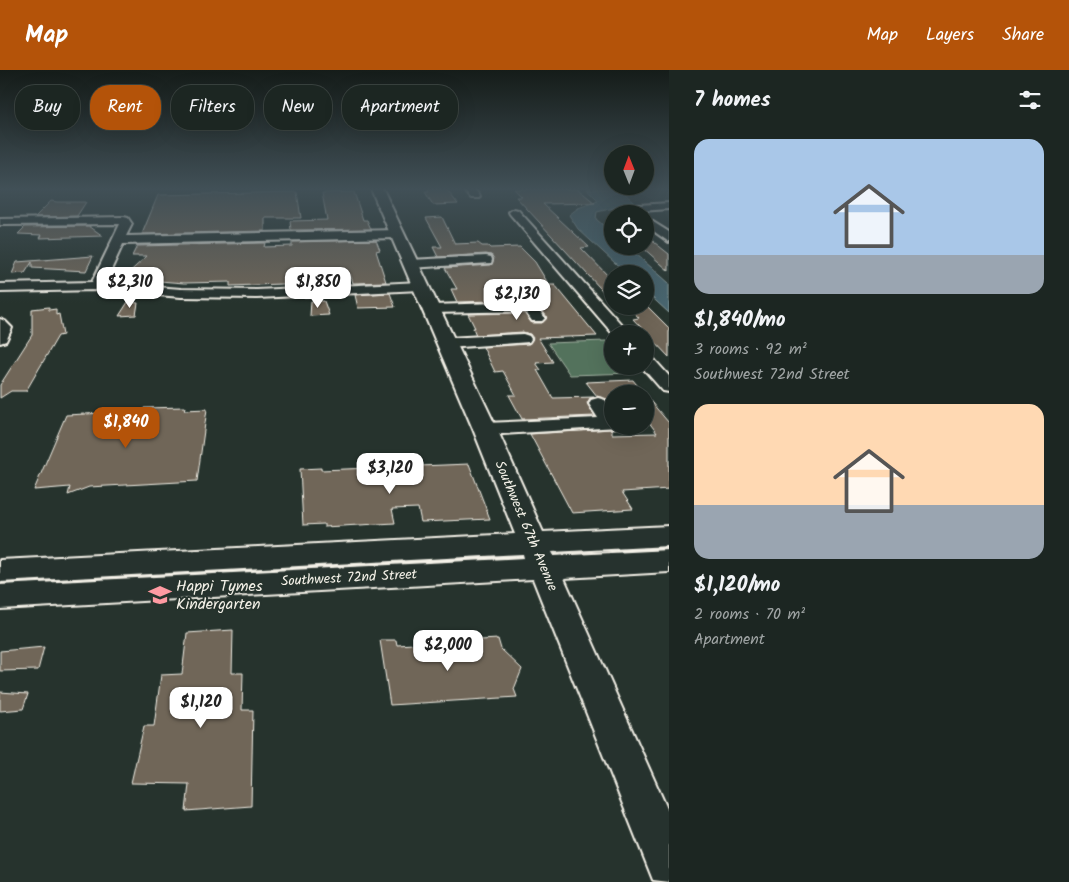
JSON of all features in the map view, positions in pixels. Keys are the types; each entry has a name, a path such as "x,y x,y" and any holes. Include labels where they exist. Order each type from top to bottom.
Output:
{"main road":[{"name":"Southwest 67th Avenue","path":"394,227 485,429 669,864"},
{"name":"Southwest 72nd Street","path":"0,597 538,555 669,536"},
{"name":"Southwest 72nd Street","path":"0,571 538,555 669,561"}],"street":[{"path":"97,286 125,227"},
{"path":"527,227 614,325"},
{"path":"654,227 669,238"},
{"path":"120,240 397,234"},
{"path":"410,263 486,260"},
{"path":"0,288 97,286 166,292 237,294 420,286"},
{"path":"430,309 529,306 537,318"},
{"path":"0,324 4,328 0,338"},
{"path":"447,343 523,339"},
{"path":"654,370 669,387"},
{"path":"485,429 611,424 598,404"}],"green space":[{"path":"604,341 604,374 570,375 548,343"}],"water":[{"path":"577,227 604,227 604,253 578,229"},
{"path":"606,255 637,255 649,265 617,265"},
{"path":"654,270 669,283 669,313 654,299"}],"building":[{"path":"25,227 90,227 103,236 40,238 42,235 18,234"},
{"path":"145,227 265,227 265,231 142,234"},
{"path":"291,227 370,227 371,229 291,230"},
{"path":"431,227 447,227 455,244 478,243 490,248 520,247 535,262 549,285 555,285 597,336 538,338 553,362 536,363 541,370 537,370 553,398 596,397 590,398 587,403 595,416 522,419 509,395 516,395 503,371 495,372 483,347 529,344 533,338 530,334 523,332 476,335 473,328 475,328 468,314 524,313 532,323 542,323 547,317 536,302 529,300 457,302 451,289 457,289 445,268 491,265 494,259 491,255 486,254 438,257 433,247 442,247"},
{"path":"544,227 567,227 589,247 581,248 604,272 604,292"},
{"path":"376,240 380,250 376,251 386,282 353,283 350,274 315,275 315,277 306,277 307,283 230,286 230,282 184,283 123,278 147,256 132,256 137,246 265,243 264,247 292,246 292,242"},
{"path":"654,242 669,254 669,271 651,255 654,255"},
{"path":"93,256 86,271 32,268 32,262 25,273 12,274 17,262"},
{"path":"390,293 395,307 358,308 355,295"},
{"path":"311,301 324,301 329,315 310,316"},
{"path":"128,302 138,303 136,315 119,316"},
{"path":"49,307 49,310 56,309 56,315 59,314 63,335 58,336 26,391 11,391 0,398 0,385 32,335 32,309"},
{"path":"654,313 669,328 669,357 654,341 654,325 639,325 633,319 639,318 636,315 654,315"},
{"path":"633,380 637,385 604,385 604,398 597,396 586,382"},
{"path":"654,406 669,423 669,489 622,492 633,509 572,513 530,434 604,429 604,435 654,435 654,433 657,433 654,429"},
{"path":"185,407 184,410 207,409 197,481 89,487 68,495 70,487 34,490 66,415 143,411 144,408"},
{"path":"469,464 490,519 421,522 418,508 392,509 395,523 324,527 324,524 303,525 300,469 321,468 321,470"},
{"path":"233,630 232,673 243,673 242,710 253,710 251,806 186,811 189,784 131,783 144,726 154,726 161,675 182,674 187,633"},
{"path":"498,639 501,649 522,669 514,689 517,697 390,705 380,640 396,640 397,645"},
{"path":"44,647 38,670 0,671 0,651"},
{"path":"0,692 28,694 23,709 0,711"}],"place":[{"name":"Happi Tymes Kindergarten","path":"160,595"}]}
